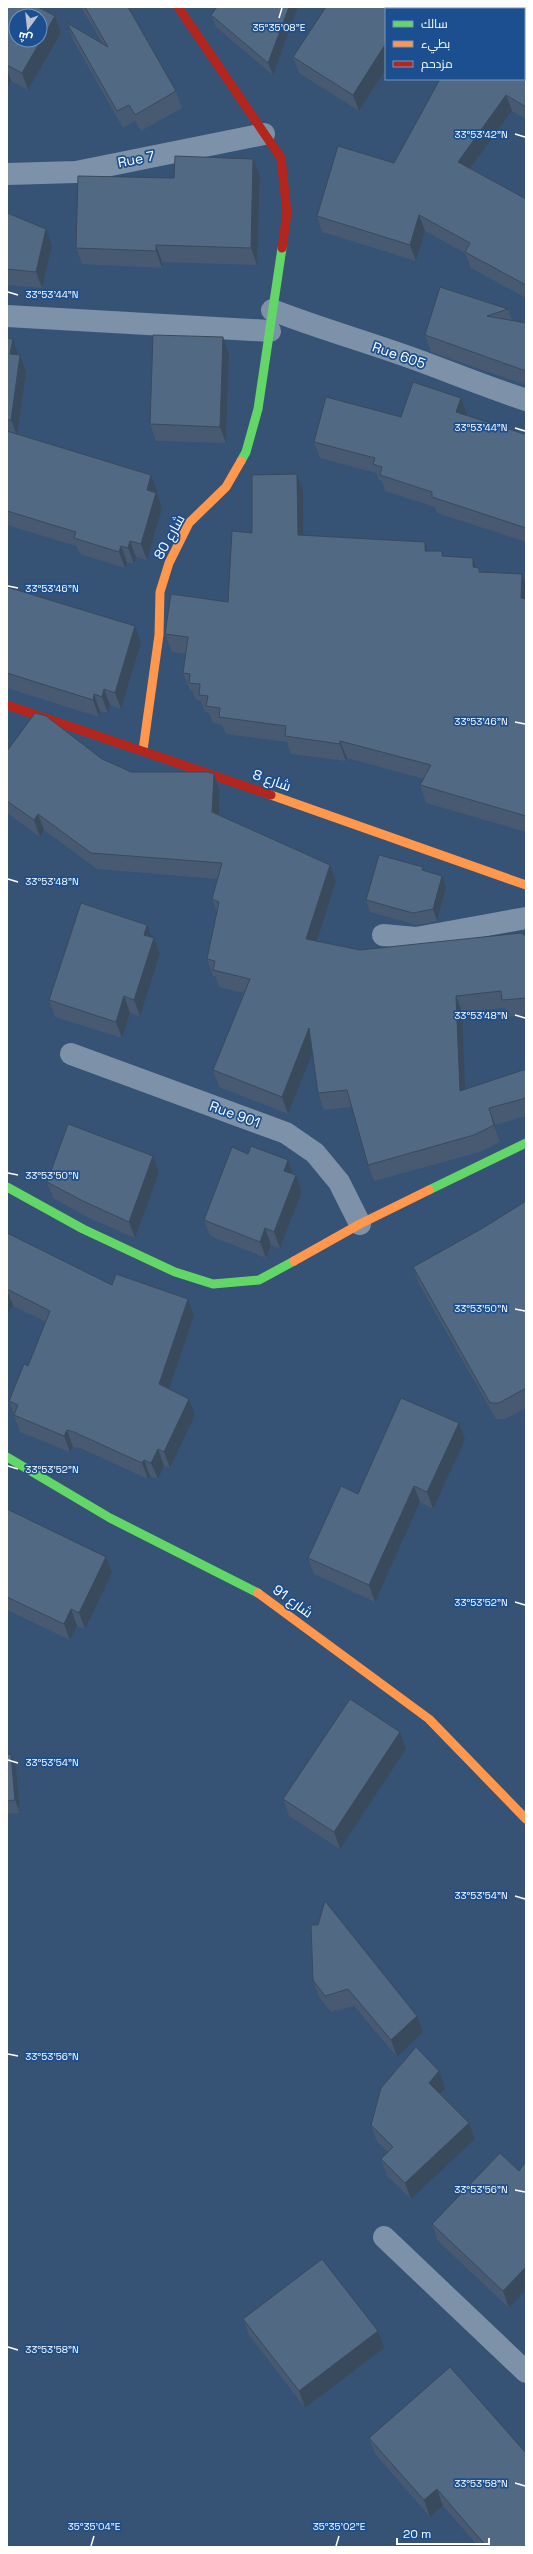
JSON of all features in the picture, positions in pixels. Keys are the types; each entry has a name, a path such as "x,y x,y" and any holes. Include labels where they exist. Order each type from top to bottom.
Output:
{"street":[{"name":"شارع 80","path":"144,750 158,635 160,592 169,563 189,523 226,487 246,452 258,409 286,213 280,158 178,7"},
{"name":"Rue 7","path":"7,174 76,172 264,134"},
{"name":"Rue 605","path":"7,316 271,320 318,328 419,361 464,379 526,400"},
{"name":"شارع 8","path":"7,705 144,750 526,885"},
{"path":"383,935 416,938 526,918"},
{"name":"Rue 901","path":"71,1054 286,1133 315,1153 339,1182 360,1224"},
{"path":"7,1187 127,1250 175,1272 212,1284 232,1284 259,1280 360,1224 526,1143"},
{"name":"شارع 91","path":"7,1457 110,1518 258,1593 430,1719 526,1819"},
{"path":"384,2237 526,2372"}],"building":[{"path":"7,7 38,7 40,8 8,8 8,48 36,48 22,73 7,65"},
{"path":"85,7 128,7 176,91 135,115 129,105 117,111 67,23 108,47"},
{"path":"217,7 289,7 268,63 211,15"},
{"path":"326,7 386,8 385,8 385,45 353,95 293,57"},
{"path":"48,12 55,16 48,28"},
{"path":"526,52 526,107 506,95 458,162 526,199 526,285 465,252 470,243 419,215 410,245 317,216 338,146 394,163 439,80 525,80"},
{"path":"175,156 253,159 251,248 156,245 156,251 76,248 78,176 174,178"},
{"path":"7,213 46,229 36,272 7,269"},
{"path":"440,287 508,309 487,316 526,323 526,371 425,335"},
{"path":"153,335 223,337 220,427 150,424"},
{"path":"7,338 13,339 10,354 20,355 11,420 7,420"},
{"path":"413,382 461,398 456,412 524,434 526,428 526,528 432,497 432,492 380,475 382,467 373,464 375,458 314,442 326,397 401,417"},
{"path":"7,431 151,475 147,490 156,493 141,544 130,541 128,548 121,546 119,552 74,538 76,532 7,511"},
{"path":"297,474 298,535 425,542 425,551 442,551 442,556 473,558 473,567 479,568 479,572 522,574 521,598 526,599 526,816 420,785 431,765 340,741 340,744 285,736 286,726 219,717 220,708 206,706 208,696 199,695 200,684 189,683 190,674 183,673 188,637 165,634 171,594 228,602 232,531 252,533 252,475"},
{"path":"7,587 135,626 115,693 104,689 102,697 94,694 93,700 7,673"},
{"path":"35,713 46,716 102,759 131,772 208,772 214,774 212,812 330,865 306,939 360,950 521,933 526,936 526,998 502,1000 501,991 456,996 460,1091 526,1069 526,1098 489,1108 494,1125 474,1135 368,1165 347,1090 318,1093 309,1028 282,1097 213,1070 250,979 213,970 215,961 207,959 219,902 212,899 222,863 91,853 38,814 34,820 7,801 7,751"},
{"path":"379,855 423,867 422,870 442,876 433,909 413,913 366,900"},
{"path":"81,903 147,925 144,935 154,938 134,1000 124,996 116,1022 49,1000"},
{"path":"68,1124 153,1156 129,1222 83,1201 47,1182"},
{"path":"251,1146 288,1160 284,1171 296,1175 274,1232 265,1228 260,1242 204,1220 232,1147 248,1154"},
{"path":"526,1201 526,1388 499,1403 490,1403 413,1267 483,1228"},
{"path":"7,1233 112,1285 116,1274 188,1299 159,1384 189,1399 164,1452 158,1449 151,1463 144,1460 142,1463 74,1432 67,1430 64,1436 14,1415 18,1405 9,1401 24,1364 28,1366 50,1311 7,1289"},
{"path":"401,1398 459,1423 427,1492 414,1486 369,1585 308,1558 341,1486 358,1494"},
{"path":"7,1509 106,1557 79,1613 71,1609 64,1624 7,1597"},
{"path":"350,1699 400,1732 334,1832 283,1799"},
{"path":"11,1754 15,1800 7,1801 7,1755"},
{"path":"325,1901 417,2016 391,2040 348,1989 325,1996 313,1980 311,1925 318,1925"},
{"path":"416,2047 439,2071 429,2083 469,2123 405,2183 381,2159 393,2147 371,2125 381,2088"},
{"path":"500,2153 519,2171 526,2161 526,2267 503,2291 432,2224"},
{"path":"322,2259 378,2331 299,2391 243,2319"},
{"path":"450,2367 526,2453 526,2547 487,2547 437,2489 424,2500 369,2438"}],"traffic: fast":[{"path":"241,461 246,452 258,409 282,248"},
{"path":"429,1190 526,1143"},
{"path":"7,1187 83,1229 175,1272 213,1284 259,1280 294,1261"},
{"path":"7,1457 110,1518 258,1593"}],"traffic: slow":[{"path":"143,750 159,635 160,592 169,563 189,523 226,487 241,461"},
{"path":"271,795 526,885"},
{"path":"294,1261 360,1224 429,1190"},
{"path":"258,1593 429,1719 526,1819"}],"traffic: jam":[{"path":"178,7 281,158 287,213 282,248"},
{"path":"7,705 271,795"}]}
